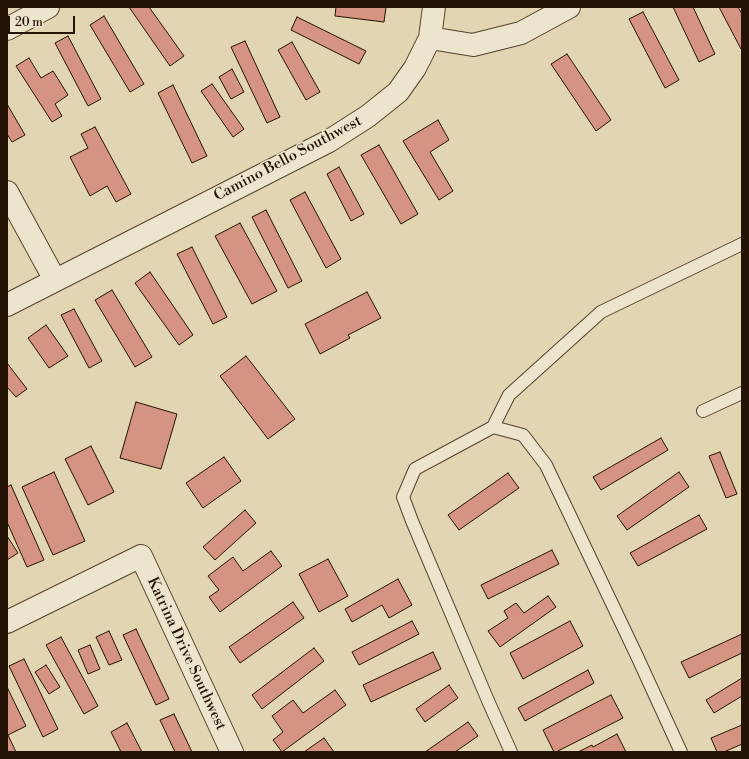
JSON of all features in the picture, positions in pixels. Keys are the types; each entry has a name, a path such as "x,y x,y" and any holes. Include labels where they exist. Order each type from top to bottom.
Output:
{"street":[{"path":"7,29 48,7"},
{"name":"Camino Bello Southwest","path":"7,305 329,141 368,116 398,92 415,68 430,38 434,7"},
{"path":"430,38 473,45 521,33 569,7"},
{"path":"7,192 55,280"},
{"name":"Katrina Drive Southwest","path":"7,622 141,556 232,752"}],"lane":[{"path":"511,752 412,522 403,497 415,469 493,427 509,395 601,312 742,244"},
{"path":"702,411 742,393"},
{"path":"493,427 523,435 546,465 681,752"}],"building":[{"path":"129,7 149,7 184,56 170,66"},
{"path":"336,7 386,7 384,22 335,16"},
{"path":"673,7 693,7 715,54 699,62"},
{"path":"719,7 738,7 742,14 741,49"},
{"path":"643,12 679,80 665,88 629,19"},
{"path":"104,16 144,84 130,92 90,25"},
{"path":"297,17 366,51 359,64 291,30"},
{"path":"68,36 101,99 88,106 55,43"},
{"path":"245,41 280,117 267,123 231,47"},
{"path":"292,42 320,92 306,100 278,50"},
{"path":"567,54 611,120 596,131 551,64"},
{"path":"29,58 41,78 53,71 68,95 55,104 62,116 52,122 16,66"},
{"path":"232,69 244,92 231,99 219,77"},
{"path":"212,84 244,129 233,137 201,91"},
{"path":"173,85 207,156 192,163 158,93"},
{"path":"7,104 25,135 12,142 7,134"},
{"path":"438,120 449,140 430,152 453,191 439,200 403,141"},
{"path":"95,127 131,194 116,202 107,186 90,196 70,157 88,148 81,134"},
{"path":"379,145 418,214 401,224 361,155"},
{"path":"339,167 364,214 351,221 327,174"},
{"path":"305,192 341,259 326,268 290,200"},
{"path":"266,210 302,281 288,288 252,217"},
{"path":"240,223 277,291 252,304 215,236"},
{"path":"192,247 227,317 213,324 177,254"},
{"path":"150,272 193,335 179,345 135,283"},
{"path":"112,290 152,357 135,367 95,300"},
{"path":"367,292 381,318 348,335 350,338 320,354 305,324"},
{"path":"74,309 102,361 89,368 61,315"},
{"path":"46,325 68,356 49,368 28,338"},
{"path":"246,356 295,419 268,439 220,376"},
{"path":"7,363 27,389 16,397 7,387"},
{"path":"136,402 177,414 161,469 120,458"},
{"path":"661,438 668,450 601,490 593,477"},
{"path":"91,446 114,492 88,505 65,459"},
{"path":"720,452 737,494 726,498 709,456"},
{"path":"224,457 241,481 203,508 186,483"},
{"path":"54,472 85,541 53,555 22,487"},
{"path":"679,472 689,487 627,530 617,516"},
{"path":"508,473 519,488 459,530 448,515"},
{"path":"11,485 44,560 27,567 7,522 7,487"},
{"path":"245,510 256,523 215,560 203,547"},
{"path":"699,515 707,529 638,566 630,553"},
{"path":"7,536 18,553 7,560"},
{"path":"552,550 559,564 488,599 481,585"},
{"path":"271,551 282,566 220,612 209,597 219,590 208,576 233,557 243,571"},
{"path":"328,559 348,596 319,612 299,574"},
{"path":"398,579 412,605 389,618 382,605 352,622 345,609"},
{"path":"548,596 556,607 500,647 488,631 508,618 504,611 516,603 524,613"},
{"path":"293,602 304,618 240,663 229,647"},
{"path":"412,621 419,634 359,665 352,652"},
{"path":"570,621 583,646 523,679 510,653"},
{"path":"136,629 169,699 156,705 123,635"},
{"path":"109,631 122,660 109,665 96,637"},
{"path":"742,634 742,653 689,678 681,662"},
{"path":"61,637 98,706 84,714 46,645"},
{"path":"90,645 100,669 88,674 78,650"},
{"path":"314,648 324,661 262,709 252,695"},
{"path":"433,652 441,669 371,702 363,685"},
{"path":"24,659 58,729 43,737 9,666"},
{"path":"46,665 60,687 49,694 35,672"},
{"path":"588,670 594,683 525,721 518,708"},
{"path":"742,678 742,696 714,713 706,700"},
{"path":"449,685 458,698 425,722 416,709"},
{"path":"7,687 26,726 8,735 16,752 7,752"},
{"path":"335,690 346,705 282,752 273,740 283,732 272,716 293,700 303,713"},
{"path":"611,695 623,718 554,752 543,730"},
{"path":"174,714 192,752 175,752 160,720"},
{"path":"468,722 478,736 455,752 425,752"},
{"path":"127,723 142,752 121,752 111,732"},
{"path":"742,725 742,744 724,752 717,752 711,738"},
{"path":"617,734 626,752 578,752 592,745 593,747"},
{"path":"324,738 334,752 304,752"}]}
